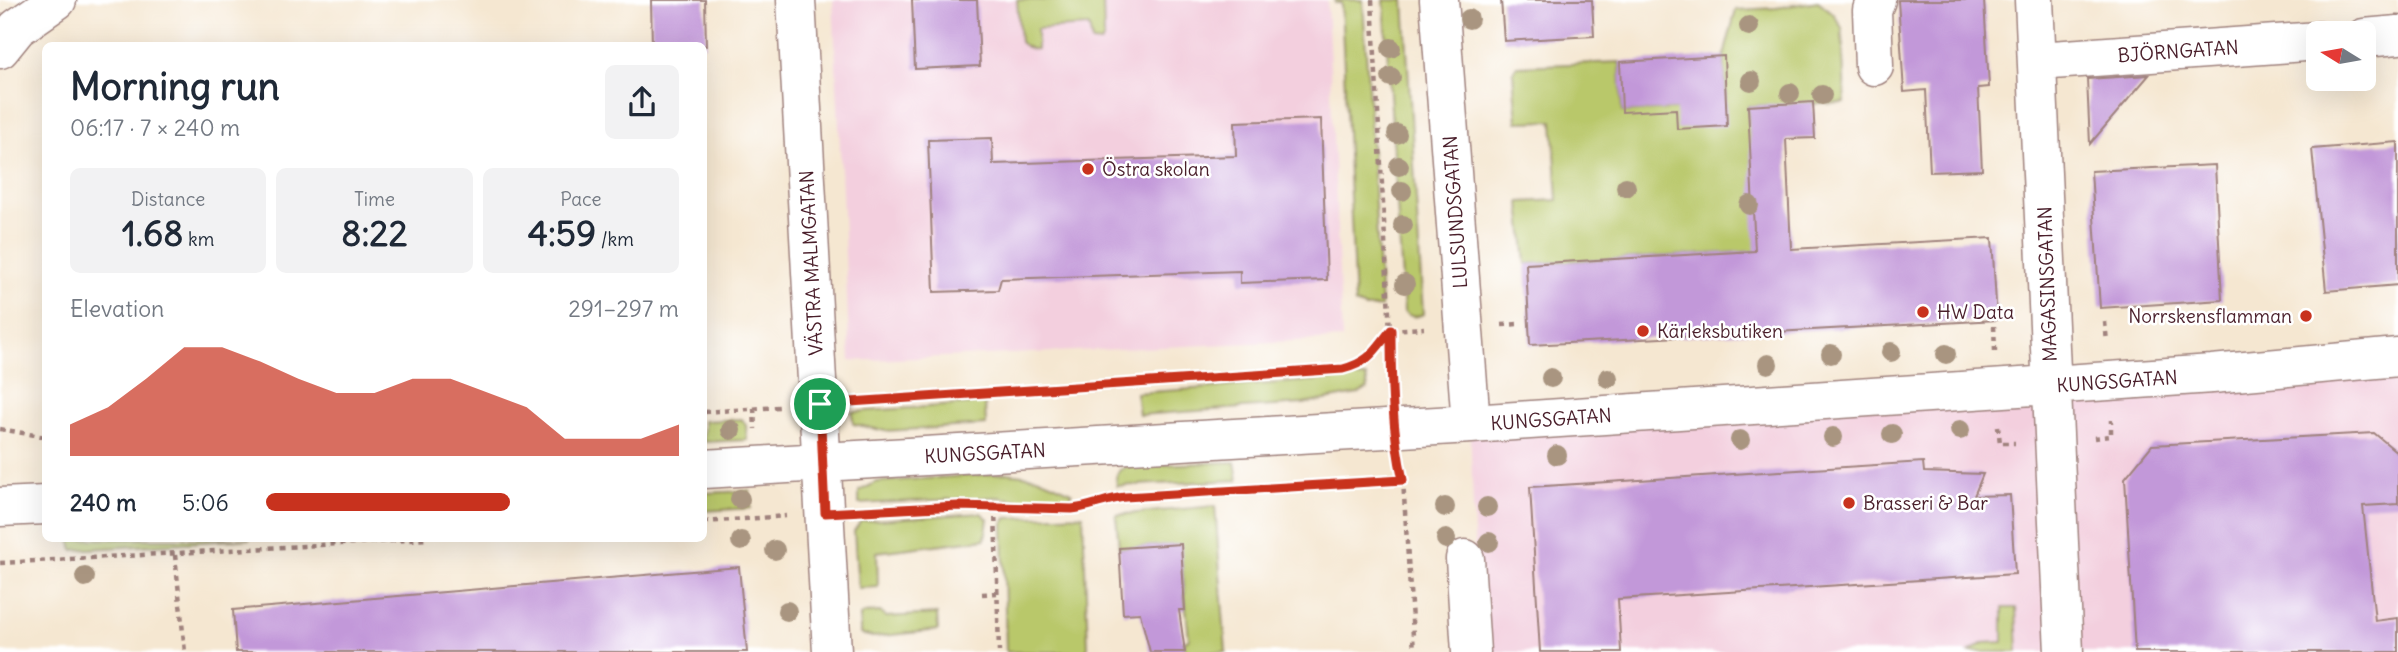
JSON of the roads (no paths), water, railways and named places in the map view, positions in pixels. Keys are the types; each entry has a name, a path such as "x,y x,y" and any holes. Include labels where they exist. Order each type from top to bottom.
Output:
{"street":[{"path":"0,49 17,28 57,0"},
{"name":"VÄSTRA MALMGATAN","path":"796,0 832,652"},
{"name":"LULSUNDSGATAN","path":"1439,0 1471,424"},
{"path":"1874,66 1872,10 1876,0"},
{"name":"MAGASINSGATAN","path":"2034,0 2064,652"},
{"path":"2376,37 2398,35"},
{"name":"BJÖRNGATAN","path":"2038,61 2306,42"},
{"name":"KUNGSGATAN","path":"707,469 1471,424 2212,374 2398,357"},
{"path":"0,507 42,505"},
{"path":"1465,559 1471,652"}],"place":[{"name":"Östra skolan","path":"1088,169"},
{"name":"HW Data","path":"1923,312"},
{"name":"Norrskensflamman","path":"2306,316"},
{"name":"Kärleksbutiken","path":"1643,331"},
{"name":"Brasseri & Bar","path":"1849,503"}]}
